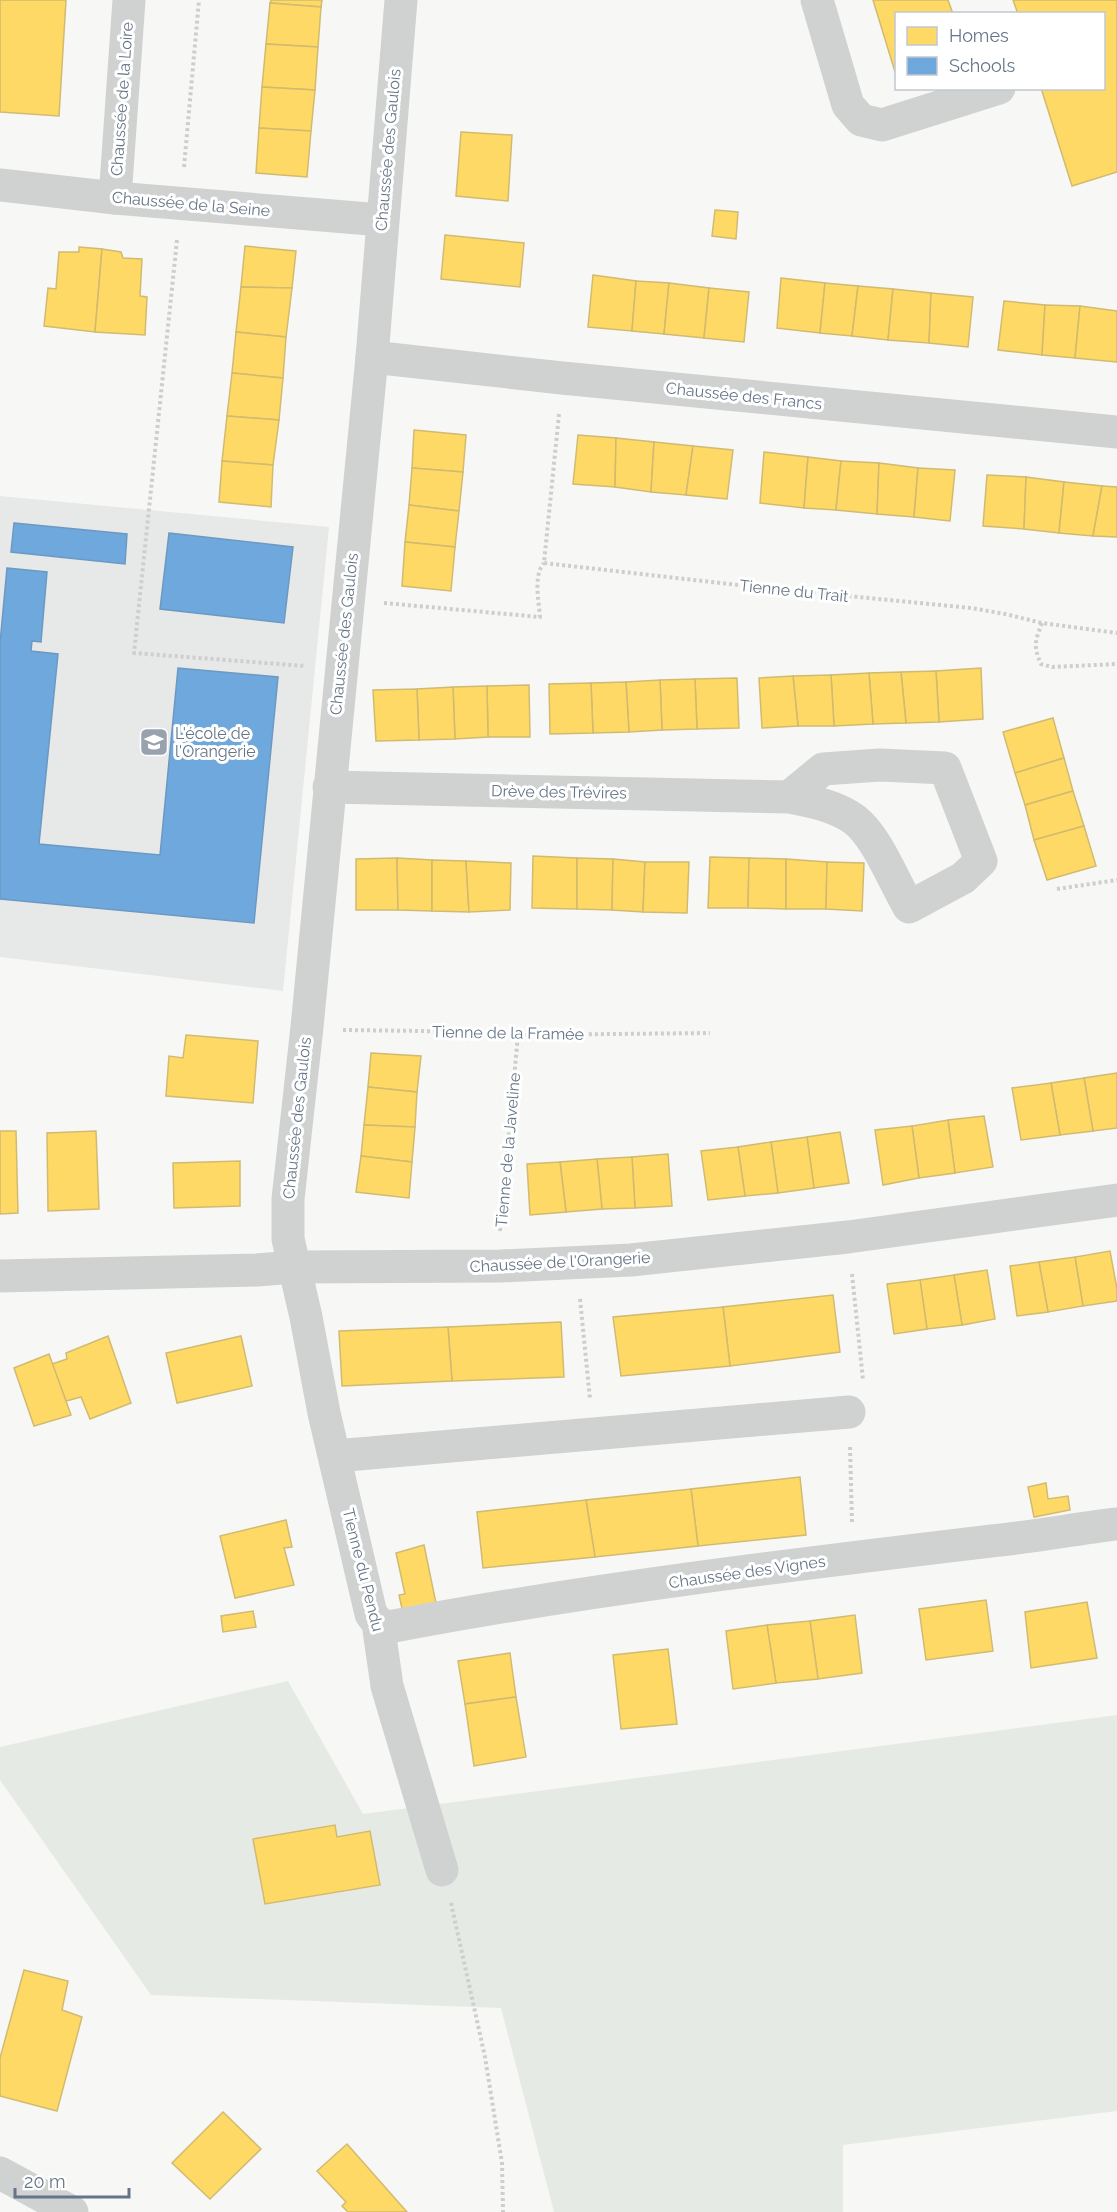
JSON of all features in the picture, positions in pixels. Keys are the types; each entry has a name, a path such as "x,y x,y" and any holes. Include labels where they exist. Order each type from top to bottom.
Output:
{"street":[{"name":"Chaussée de la Loire","path":"116,198 129,0"},
{"name":"Chaussée des Gaulois","path":"294,1267 288,1239 288,1199 307,1027 372,357 401,0"},
{"path":"817,0 848,105 861,120 882,125 993,90"},
{"name":"Chaussée de la Seine","path":"0,185 180,204 382,220"},
{"name":"Chaussée des Francs","path":"372,357 562,378 1117,432"},
{"name":"Drève des Trévires","path":"329,787 789,797 820,803 855,820 874,842 909,907 963,878 981,861 945,768 880,765 823,769 789,797"},
{"name":"Chaussée de l'Orangerie","path":"0,1276 257,1270 294,1267 501,1266 577,1263 716,1252 848,1237 1117,1200"},
{"name":"Tienne du Pendu","path":"294,1267 372,1614 378,1623 387,1686 442,1870"},
{"path":"335,1456 849,1412"},
{"name":"Chaussée des Vignes","path":"378,1623 388,1627 503,1606 854,1557 1117,1524"},
{"path":"0,2173 72,2212"}],"path":[{"path":"199,0 134,652 273,662"},
{"path":"348,600 540,617 538,581 540,567 544,563 562,378"},
{"name":"Tienne du Trait","path":"544,563 971,608 1042,623 1117,633"},
{"path":"1042,623 1036,639 1035,651 1041,664 1052,667 1117,664"},
{"path":"1057,889 1117,880"},
{"name":"Tienne de la Framée","path":"307,1027 336,1030 422,1030 518,1035 710,1033"},
{"name":"Tienne de la Javeline","path":"501,1266 500,1222 518,1035"},
{"path":"848,1237 863,1382 849,1412 854,1557"},
{"path":"577,1263 594,1435"},
{"path":"442,1870 454,1914 485,2057 502,2163 503,2212"}],"shaded area":[{"name":"L'école de l'Orangerie","path":"0,496 329,527 283,991 0,957"},
{"path":"288,1681 363,1814 1117,1715 1117,2111 843,2145 843,2212 554,2212 501,2008 151,1995 0,1780 0,1747"}],"building: Homes":[{"path":"0,0 66,0 59,116 0,112"},
{"path":"271,0 322,0 321,7 270,3"},
{"path":"873,0 948,0 952,12 895,12 895,72"},
{"path":"1013,0 1117,0 1117,172 1072,186 1042,90 1105,90 1105,12 1017,12"},
{"path":"270,3 321,7 318,47 266,44"},
{"path":"266,44 318,47 315,90 262,87"},
{"path":"262,87 315,90 311,131 259,128"},
{"path":"259,128 311,131 307,177 256,173"},
{"path":"461,132 512,135 508,201 456,196"},
{"path":"715,210 738,212 736,239 712,236"},
{"path":"445,235 524,243 520,287 441,279"},
{"path":"245,246 296,251 292,288 241,287"},
{"path":"79,247 102,249 95,332 44,326 48,288 56,289 59,252 79,252"},
{"path":"102,249 121,252 123,258 142,259 140,296 147,297 145,335 95,332"},
{"path":"593,275 636,281 632,331 588,327"},
{"path":"781,278 825,283 820,333 777,328"},
{"path":"636,281 669,283 664,334 632,331"},
{"path":"669,283 709,288 704,338 664,334"},
{"path":"825,283 858,286 852,336 820,333"},
{"path":"858,286 893,289 888,340 852,336"},
{"path":"241,287 292,288 286,337 236,332"},
{"path":"709,288 749,292 744,342 704,338"},
{"path":"893,289 931,293 929,343 888,340"},
{"path":"931,293 973,297 968,347 929,343"},
{"path":"1004,301 1045,305 1042,355 998,350"},
{"path":"1045,305 1080,306 1075,358 1042,355"},
{"path":"1080,306 1117,311 1117,362 1075,358"},
{"path":"236,332 286,337 283,378 232,373"},
{"path":"232,373 283,378 279,420 227,416"},
{"path":"227,416 279,420 273,465 222,461"},
{"path":"414,430 466,435 463,472 412,468"},
{"path":"578,435 616,438 615,487 573,484"},
{"path":"616,438 654,442 651,492 615,487"},
{"path":"654,442 693,446 686,495 651,492"},
{"path":"693,446 733,450 727,499 686,495"},
{"path":"764,452 808,457 804,508 760,503"},
{"path":"808,457 841,461 836,510 804,508"},
{"path":"222,461 273,465 271,507 219,502"},
{"path":"841,461 879,463 877,514 836,510"},
{"path":"879,463 918,468 914,517 877,514"},
{"path":"412,468 463,472 459,511 409,505"},
{"path":"918,468 955,470 950,521 914,517"},
{"path":"987,475 1026,477 1024,529 983,526"},
{"path":"1026,477 1064,482 1059,533 1024,529"},
{"path":"1064,482 1102,486 1093,536 1059,533"},
{"path":"1102,486 1117,487 1117,537 1093,536"},
{"path":"409,505 459,511 455,547 405,542"},
{"path":"405,542 455,547 451,591 402,586"},
{"path":"981,668 983,719 939,722 936,671"},
{"path":"936,671 939,722 906,723 901,672"},
{"path":"901,672 906,723 873,724 869,673"},
{"path":"869,673 873,724 834,726 831,675"},
{"path":"831,675 834,726 798,726 793,676"},
{"path":"793,676 798,726 762,728 759,678"},
{"path":"737,678 739,728 697,729 695,679"},
{"path":"695,679 697,729 662,730 660,680"},
{"path":"660,680 662,730 629,732 626,682"},
{"path":"626,682 629,732 593,733 591,683"},
{"path":"591,683 593,733 550,734 549,684"},
{"path":"529,685 530,737 488,737 487,686"},
{"path":"487,686 488,737 455,739 453,687"},
{"path":"453,687 455,739 419,740 417,689"},
{"path":"417,689 419,740 376,741 373,690"},
{"path":"1053,718 1064,758 1015,773 1003,732"},
{"path":"1064,758 1073,791 1025,805 1015,773"},
{"path":"1073,791 1084,826 1034,840 1025,805"},
{"path":"1084,826 1096,866 1047,880 1034,840"},
{"path":"533,856 577,858 577,909 532,908"},
{"path":"710,857 749,858 748,908 708,908"},
{"path":"397,858 398,910 356,910 356,859"},
{"path":"397,858 432,860 432,911 398,910"},
{"path":"577,858 613,859 612,910 577,909"},
{"path":"749,858 786,859 786,909 748,908"},
{"path":"613,859 645,862 643,912 612,910"},
{"path":"786,859 827,862 826,909 786,909"},
{"path":"432,860 466,861 469,912 432,911"},
{"path":"466,861 511,863 510,910 469,912"},
{"path":"645,862 689,862 687,913 643,912"},
{"path":"827,862 864,863 862,911 826,909"},
{"path":"186,1035 258,1041 253,1103 166,1096 169,1056 183,1058"},
{"path":"371,1053 421,1056 417,1092 368,1087"},
{"path":"1117,1073 1117,1128 1093,1131 1084,1078"},
{"path":"1084,1078 1093,1131 1060,1135 1051,1083"},
{"path":"1051,1083 1060,1135 1021,1140 1012,1088"},
{"path":"368,1087 417,1092 415,1127 364,1125"},
{"path":"984,1116 993,1167 955,1173 948,1120"},
{"path":"948,1120 955,1173 919,1178 912,1126"},
{"path":"364,1125 415,1127 412,1162 361,1156"},
{"path":"912,1126 919,1178 883,1185 875,1130"},
{"path":"0,1131 16,1131 18,1213 0,1214"},
{"path":"96,1131 99,1209 48,1211 47,1133"},
{"path":"840,1132 849,1183 814,1188 807,1137"},
{"path":"807,1137 814,1188 778,1193 771,1142"},
{"path":"771,1142 778,1193 745,1196 738,1147"},
{"path":"738,1147 745,1196 708,1200 701,1151"},
{"path":"668,1154 672,1206 635,1208 632,1157"},
{"path":"361,1156 412,1162 409,1198 356,1192"},
{"path":"632,1157 635,1208 602,1209 597,1159"},
{"path":"597,1159 602,1209 566,1212 560,1162"},
{"path":"240,1161 240,1206 174,1208 173,1163"},
{"path":"560,1162 566,1212 530,1215 527,1164"},
{"path":"1110,1251 1117,1301 1083,1306 1075,1257"},
{"path":"1075,1257 1083,1306 1048,1312 1039,1262"},
{"path":"1039,1262 1048,1312 1017,1316 1010,1266"},
{"path":"987,1270 995,1319 962,1325 954,1275"},
{"path":"954,1275 962,1325 927,1329 920,1280"},
{"path":"920,1280 927,1329 894,1334 887,1284"},
{"path":"833,1295 840,1352 730,1366 723,1307"},
{"path":"723,1307 730,1366 621,1376 613,1317"},
{"path":"561,1322 564,1377 452,1381 448,1327"},
{"path":"448,1327 452,1381 342,1386 339,1331"},
{"path":"108,1336 131,1403 90,1419 81,1397 66,1401 52,1364 67,1359 66,1353"},
{"path":"241,1336 252,1386 177,1403 166,1353"},
{"path":"49,1354 71,1415 34,1426 14,1368"},
{"path":"800,1477 806,1535 698,1546 691,1489"},
{"path":"1046,1483 1048,1499 1068,1496 1070,1510 1034,1517 1028,1487"},
{"path":"691,1489 698,1546 595,1557 586,1500"},
{"path":"586,1500 595,1557 483,1568 477,1512"},
{"path":"286,1520 292,1547 284,1548 294,1585 235,1598 220,1536"},
{"path":"424,1545 437,1608 403,1613 399,1595 405,1594 396,1553"},
{"path":"986,1600 993,1651 926,1660 919,1609"},
{"path":"1087,1602 1097,1658 1031,1668 1025,1612"},
{"path":"253,1611 256,1627 223,1632 221,1616"},
{"path":"855,1615 862,1673 818,1679 810,1621"},
{"path":"810,1621 818,1679 776,1683 767,1625"},
{"path":"767,1625 776,1683 733,1689 726,1631"},
{"path":"668,1649 677,1724 621,1729 613,1655"},
{"path":"510,1653 516,1697 465,1704 458,1661"},
{"path":"516,1697 526,1757 474,1766 465,1704"},
{"path":"335,1825 337,1837 370,1831 380,1885 265,1904 253,1839"},
{"path":"24,1970 68,1981 62,2010 82,2017 57,2111 0,2096 0,2058"},
{"path":"223,2112 261,2149 210,2199 172,2163"},
{"path":"347,2144 407,2212 348,2212 342,2206 346,2202 317,2171"}],"building: Schools":[{"path":"14,523 127,534 125,564 11,552"},
{"path":"169,533 293,547 284,623 160,609"},
{"path":"7,568 47,572 41,642 32,641 31,651 58,654 39,844 160,855 178,668 278,677 254,923 0,899 0,643"}],"place":[{"name":"L'école de l'Orangerie","path":"154,742"}]}
